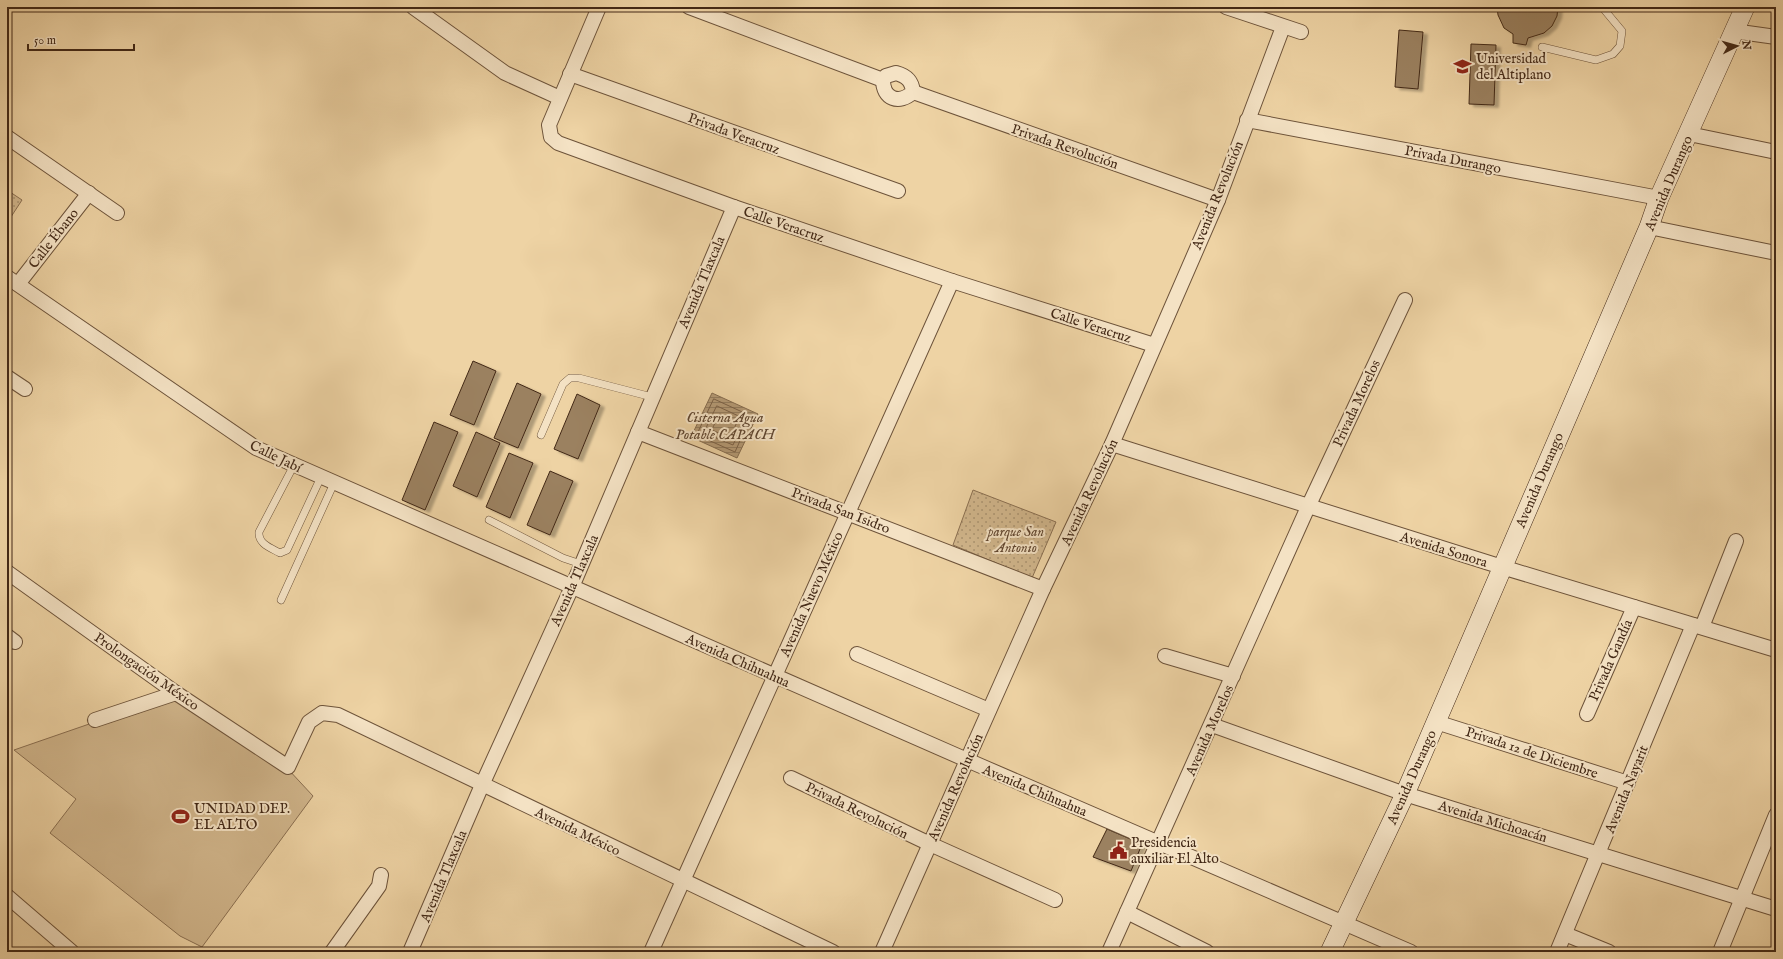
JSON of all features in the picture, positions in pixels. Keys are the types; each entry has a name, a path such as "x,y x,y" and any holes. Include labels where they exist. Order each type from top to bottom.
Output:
{"street":[{"path":"413,7 505,73 560,98"},
{"name":"Calle Veracruz","path":"599,7 549,125 551,137 558,143 734,207 952,281 1154,345"},
{"path":"689,7 883,80"},
{"path":"1226,7 1301,32"},
{"name":"Avenida Durango","path":"1330,952 1405,794 1649,227 1659,198 1745,7"},
{"name":"Avenida Revolución","path":"882,952 1043,589 1112,444 1218,200 1283,27"},
{"path":"1733,32 1776,37"},
{"path":"896,73 903,75 909,80 913,92 900,100 893,98 887,94 883,88 883,80 886,76 896,73"},
{"name":"Privada Veracruz","path":"570,74 898,191"},
{"name":"Privada Revolución","path":"913,92 1218,200"},
{"name":"Privada Durango","path":"1247,120 1659,198"},
{"path":"1689,134 1776,152"},
{"path":"7,137 117,213"},
{"name":"Calle Ébano","path":"13,280 89,193"},
{"name":"Avenida Tlaxcala","path":"410,952 482,785 572,587 734,207"},
{"path":"1649,227 1776,253"},
{"name":"Calle Jabí","path":"13,280 256,448 572,587"},
{"name":"Avenida Nuevo México","path":"651,952 952,281"},
{"name":"Privada Morelos","path":"1308,507 1405,300"},
{"path":"7,377 24,389"},
{"name":"Privada San Isidro","path":"638,432 1043,589"},
{"name":"Avenida Sonora","path":"1112,444 1308,507 1776,650"},
{"name":"Avenida Morelos","path":"1109,952 1157,842 1212,725 1308,507"},
{"name":"Avenida Nayarit","path":"1557,952 1628,783 1736,541"},
{"name":"Prolongación México","path":"7,572 176,692 288,767 309,722 322,713"},
{"name":"Avenida Chihuahua","path":"572,587 1410,952"},
{"name":"Privada Gandía","path":"1587,714 1634,607"},
{"path":"857,654 989,710"},
{"path":"1165,656 1233,676"},
{"path":"95,720 176,692"},
{"name":"Avenida México","path":"322,713 338,715 832,952"},
{"name":"Privada 12 de Diciembre","path":"1436,722 1628,783"},
{"name":"Avenida Michoacán","path":"1212,725 1405,794 1776,909"},
{"name":"Privada Revolución","path":"791,778 930,844 1055,900"},
{"path":"1720,952 1776,815"},
{"path":"332,952 380,886 381,875"},
{"path":"7,896 72,952"},
{"path":"1127,912 1207,952"},
{"path":"1565,934 1609,952"}],"lane":[{"path":"1542,48 1596,60 1613,54 1620,46 1622,31 1602,7"},
{"path":"541,435 563,384 570,378 579,378 652,398"},
{"path":"294,465 259,532 258,537 260,542 280,553 287,550 321,477"},
{"path":"280,600 334,483"},
{"path":"489,520 563,558 582,564"}],"green space":[{"path":"7,190 22,200 7,223"},
{"name":"parque San Antonio","path":"973,490 1056,522 1032,578 953,545"},
{"name":"UNIDAD DEP. EL ALTO","path":"176,694 287,768 313,796 202,947 180,936 50,833 76,799 14,750"}],"water":[{"name":"Cisterna Agua Potable CAPACH","path":"712,393 758,414 737,458 691,437"}],"building":[{"path":"1497,7 1558,7 1557,16 1552,26 1544,33 1528,38 1526,45 1513,43 1513,34 1504,28 1498,15"},
{"path":"1399,30 1423,32 1418,89 1395,87"},
{"path":"1471,44 1496,45 1494,105 1469,104"},
{"path":"473,361 496,371 474,425 450,415"},
{"path":"517,383 541,394 518,448 494,438"},
{"path":"577,394 600,405 578,459 554,449"},
{"path":"434,422 458,432 425,510 402,500"},
{"path":"476,432 500,443 477,497 453,486"},
{"path":"509,453 533,463 510,518 486,507"},
{"path":"550,471 573,481 550,535 527,525"},
{"name":"Presidencia auxiliar El Alto","path":"1107,829 1142,844 1131,871 1093,857"}],"place":[{"name":"Universidad del Altiplano","path":"1463,66"},
{"name":"UNIDAD DEP. EL ALTO","path":"181,816"},
{"name":"Presidencia auxiliar El Alto","path":"1118,850"}]}
